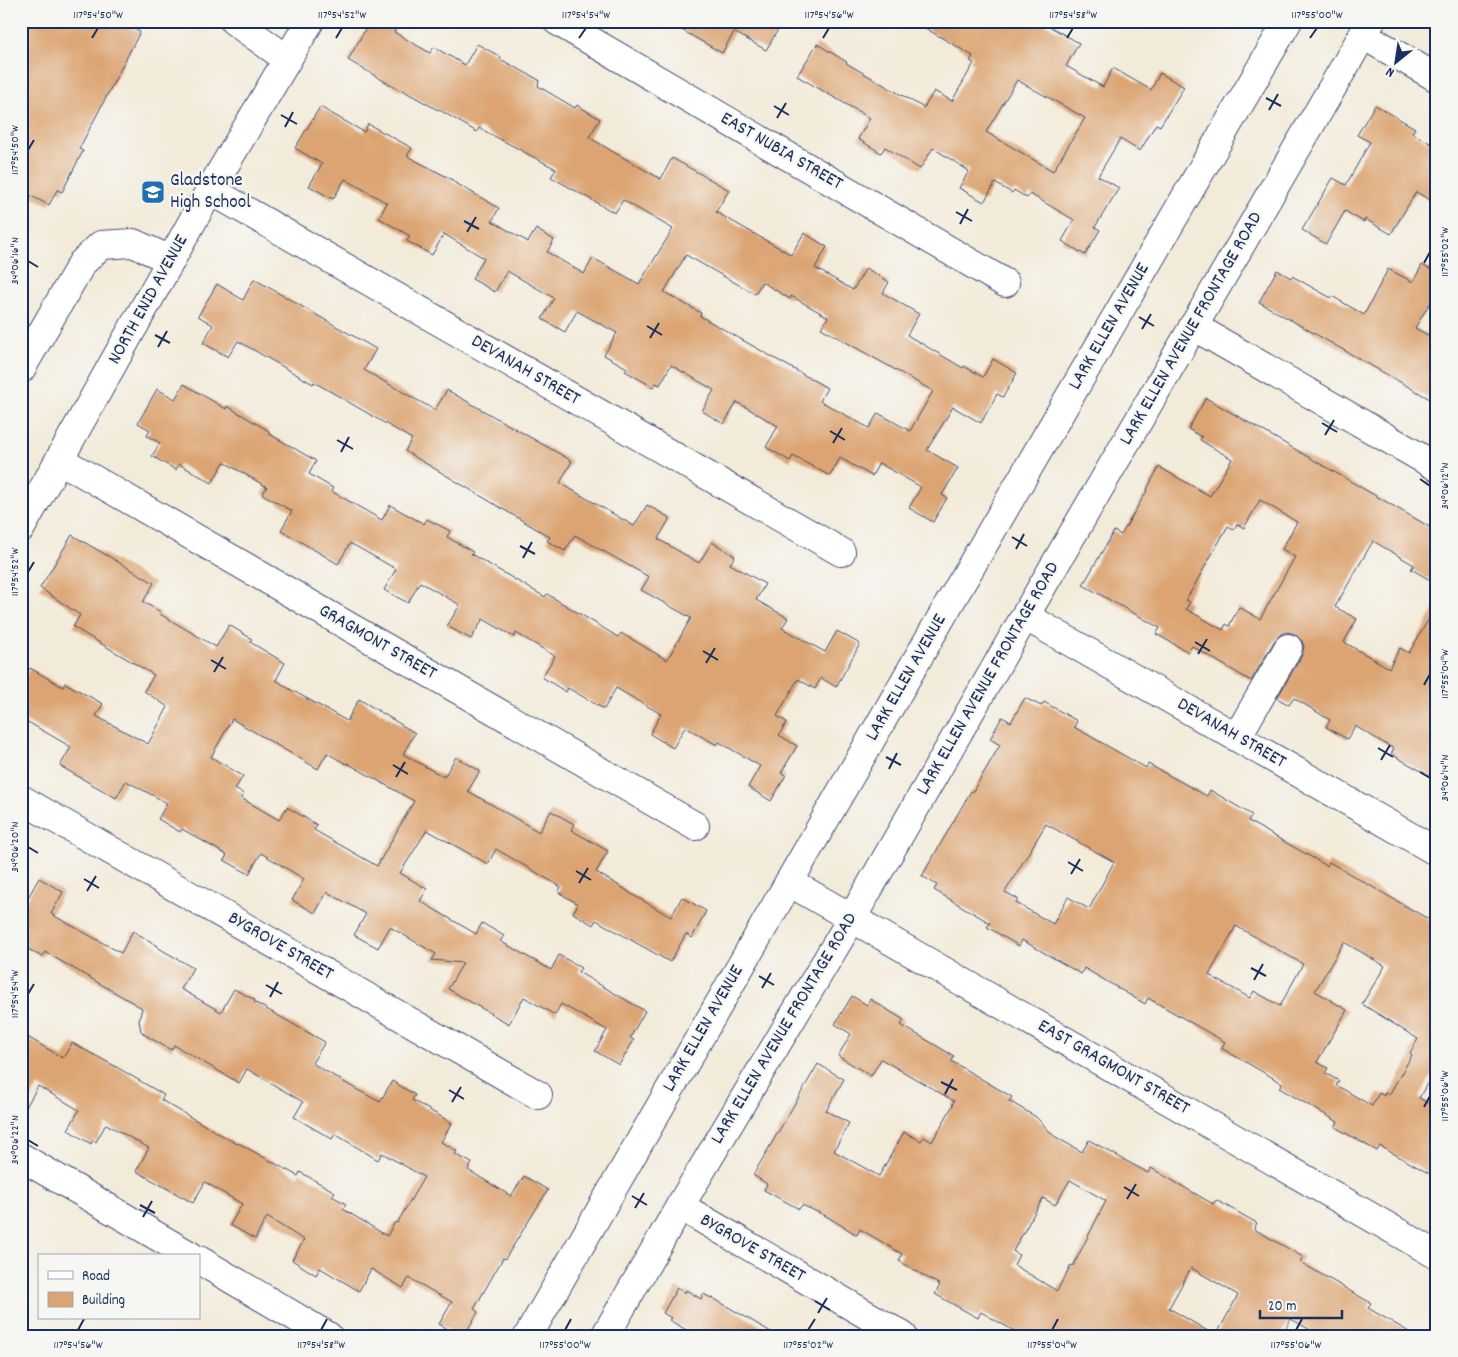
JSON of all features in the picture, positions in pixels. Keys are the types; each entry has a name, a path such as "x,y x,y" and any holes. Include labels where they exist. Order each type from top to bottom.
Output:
{"street":[{"path":"234,21 287,59"},
{"name":"NORTH ENID AVENUE","path":"21,528 29,497 60,460 210,190 310,21"},
{"name":"EAST NUBIA STREET","path":"556,21 1005,283"},
{"name":"LARK ELLEN AVENUE","path":"528,1336 788,882 1288,21"},
{"path":"1366,28 1437,78"},
{"name":"LARK ELLEN AVENUE FRONTAGE ROAD","path":"605,1336 680,1206 852,918 1366,28"},
{"name":"DEVANAH STREET","path":"210,190 841,552"},
{"path":"21,369 82,263 101,244 133,243 171,260"},
{"path":"1193,326 1437,467"},
{"name":"GRAGMONT STREET","path":"60,460 695,826"},
{"name":"DEVANAH STREET","path":"1025,616 1437,852"},
{"path":"1237,737 1288,648"},
{"name":"BYGROVE STREET","path":"21,799 538,1095"},
{"name":"EAST GRAGMONT STREET","path":"788,882 1437,1256"},
{"path":"21,1157 188,1254"},
{"name":"BYGROVE STREET","path":"680,1206 903,1336"},
{"path":"200,1261 328,1336"}],"building":[{"path":"21,21 119,21 140,32 79,149 83,151 62,192 57,190 49,205 21,191"},
{"path":"370,21 400,21 394,32 430,53 434,47 465,65 477,44 539,80 538,86 575,108 577,105 600,119 589,137 615,153 661,179 672,158 729,190 716,212 791,255 804,233 827,247 815,268 853,290 866,268 889,282 883,293 919,314 907,335 963,368 964,366 983,377 993,359 1017,373 1003,397 997,394 981,423 953,407 927,450 958,468 942,495 947,498 933,522 909,508 921,487 879,463 872,476 840,458 830,476 793,456 790,461 766,447 778,426 737,402 724,424 702,411 714,390 671,365 660,385 656,383 653,387 625,371 627,368 604,355 617,333 577,311 565,332 542,319 554,298 507,271 495,292 472,279 484,258 444,234 432,255 407,241 410,236 379,218 387,203 345,179 333,199 309,186 322,164 295,148 320,107 364,132 368,124 412,148 407,156 453,180 499,208 492,221 528,242 536,229 554,240 547,252 584,274 593,258 639,284 673,229 623,200 615,213 551,177 556,169 479,128 477,132 348,60","holes":["686,255 755,294 762,282 790,299 791,296 828,317 821,328 933,391 910,431 878,413 869,428 820,401 827,388 700,316 701,313 664,292"]},
{"path":"666,21 783,21 766,50 734,32 722,53"},
{"path":"913,21 1040,21 1079,43 1066,66 1103,87 1113,68 1151,90 1160,73 1184,87 1160,126 1156,124 1140,151 1120,139 1098,176 1119,188 1095,227 1100,230 1085,255 1062,241 1074,220 1030,194 1027,198 1014,190 1012,193 995,183 984,202 959,188 969,171 933,148 920,169 885,147 881,153 858,139 870,118 797,76 817,44 924,108 934,91 952,101 974,63 970,61 973,56","holes":["1017,80 1085,118 1053,171 986,132"]},
{"path":"1375,105 1415,128 1412,133 1437,147 1437,204 1416,192 1391,234 1365,219 1364,222 1345,211 1326,244 1302,230 1333,178 1346,185 1370,142 1357,135"},
{"path":"1422,265 1437,273 1437,291 1415,328 1437,340 1437,403 1259,302 1277,270 1291,278 1292,276 1331,298 1332,296 1364,315 1388,269 1413,282"},
{"path":"254,279 376,349 364,370 435,410 447,390 572,461 560,483 634,526 647,505 670,518 658,539 699,563 712,542 735,556 730,564 765,584 756,600 788,618 782,628 825,652 837,631 860,644 836,687 821,678 815,689 798,679 777,716 787,722 779,735 797,746 781,773 786,775 771,801 748,787 760,766 719,742 717,745 685,727 673,748 650,734 661,714 616,688 604,709 568,688 566,692 542,677 555,656 516,633 514,637 483,619 471,639 447,626 460,605 420,582 408,603 384,590 396,569 350,543 338,564 281,530 292,511 262,494 267,487 224,462 212,483 179,464 176,470 152,456 160,443 147,436 150,430 138,423 157,389 175,399 184,384 226,409 227,406 316,461 309,474 333,488 331,491 382,520 390,505 424,524 427,519 450,531 447,537 473,552 471,554 545,597 547,594 618,637 621,633 667,660 691,618 641,590 649,577 575,535 565,551 547,541 550,537 405,451 412,439 314,382 313,384 238,341 228,357 203,343 213,325 198,316 217,284 243,300"},
{"path":"1206,398 1435,530 1437,528 1437,584 1411,569 1414,565 1373,541 1335,607 1357,619 1344,642 1389,668 1400,648 1409,653 1437,605 1437,780 1391,754 1394,749 1355,726 1347,739 1326,727 1330,720 1294,698 1289,705 1277,698 1302,655 1304,647 1302,641 1295,634 1287,632 1281,634 1275,640 1251,681 1192,646 1188,652 1156,634 1160,628 1083,585 1114,531 1121,535 1159,467 1210,496 1232,459 1200,440 1202,437 1188,429","holes":["1260,500 1297,522 1282,549 1295,557 1260,619 1239,607 1229,626 1226,624 1223,630 1186,609 1190,602 1186,600 1228,526 1234,530 1237,524 1244,528"]},
{"path":"72,535 154,583 143,602 216,647 229,625 252,639 250,642 285,663 276,680 288,688 347,721 359,699 415,733 403,754 444,777 456,757 480,771 468,791 539,832 551,811 574,824 571,830 608,851 596,872 628,892 671,917 682,897 706,911 692,938 686,934 670,962 596,920 593,925 573,913 578,904 558,892 561,887 496,849 488,864 427,830 400,873 427,889 420,901 476,934 482,923 504,936 500,941 551,970 559,955 581,968 578,972 645,1011 630,1038 634,1040 619,1065 595,1051 607,1030 561,1004 555,1015 524,997 509,1024 448,989 463,963 432,960 436,954 390,927 378,948 354,935 366,914 327,892 315,913 292,900 304,879 261,853 249,874 224,860 227,855 182,829 180,832 158,819 167,803 126,781 116,798 60,766 71,747 21,718 21,683 30,668 63,687 65,683 103,704 96,716 148,744 168,707 144,691 154,675 73,627 80,615 40,588","holes":["232,719 318,769 327,753 414,801 377,866 314,830 317,825 287,807 279,820 241,798 244,794 235,789 243,776 211,757"]},
{"path":"1025,698 1041,706 1044,702 1077,721 1074,727 1146,768 1148,764 1207,796 1210,790 1252,815 1248,821 1327,866 1329,862 1437,924 1437,1069 1419,1098 1437,1108 1437,1178 1380,1146 1377,1151 1335,1127 1338,1122 1279,1088 1282,1083 1221,1048 1225,1042 1148,998 1145,1004 1084,968 1081,974 1022,940 1019,946 987,927 990,923 934,890 937,885 922,876 1000,745 990,739 1002,717 1011,722","holes":["1046,824 1114,862 1089,909 1068,897 1053,924 1016,903 1018,899 1005,892","1236,926 1303,964 1280,1006 1254,991 1250,998 1209,975","1344,942 1385,966 1362,1004 1418,1039 1410,1053 1412,1055 1389,1095 1385,1093 1384,1096 1379,1093 1372,1106 1336,1085 1339,1081 1325,1073 1328,1068 1317,1062 1347,1010 1315,991"]},
{"path":"39,878 63,892 51,914 121,953 133,931 193,968 181,989 221,1012 234,989 255,1000 254,1002 325,1042 312,1063 380,1102 392,1081 415,1095 412,1100 452,1123 441,1142 457,1151 455,1154 472,1163 468,1170 511,1196 524,1176 548,1190 505,1259 503,1258 474,1309 478,1312 464,1336 460,1336 439,1324 452,1302 409,1278 403,1288 371,1269 359,1291 320,1268 316,1275 292,1260 304,1240 267,1217 255,1239 230,1225 242,1204 205,1182 193,1203 136,1171 149,1148 106,1124 96,1142 93,1140 91,1144 68,1130 79,1110 38,1086 21,1116 21,1033 63,1058 72,1043 113,1065 164,1095 161,1100 237,1144 298,1176 300,1172 335,1192 332,1196 346,1204 343,1209 387,1236 395,1222 397,1223 424,1177 382,1153 378,1160 335,1134 332,1139 294,1117 303,1102 247,1069 239,1083 174,1045 171,1050 141,1031 139,1021 142,1008 45,952 42,957 21,945 21,910"},
{"path":"852,996 867,1005 870,999 904,1020 901,1025 954,1056 951,1061 1012,1097 1009,1101 1036,1117 1054,1136 1082,1152 1089,1140 1148,1173 1151,1168 1213,1204 1216,1200 1257,1223 1254,1229 1303,1257 1300,1262 1371,1303 1368,1308 1416,1336 1321,1336 1291,1319 1281,1336 1216,1336 1161,1336 1147,1328 1143,1336 1023,1336 981,1312 978,1318 935,1294 940,1285 899,1261 902,1254 860,1229 857,1235 826,1216 802,1205 799,1209 764,1190 767,1184 753,1175 818,1064 844,1079 826,1111 849,1123 834,1151 879,1176 904,1132 921,1141 924,1137 932,1142 953,1105 954,1101 881,1059 871,1076 838,1056 851,1034 835,1024","holes":["1070,1180 1106,1201 1073,1266 1071,1265 1057,1291 1014,1265 1019,1255 1013,1251 1043,1198 1055,1205","1191,1268 1238,1295 1216,1336 1169,1308"]},
{"path":"677,1288 685,1293 686,1290 701,1299 703,1294 711,1297 778,1336 697,1336 669,1320 671,1318 663,1313"}],"place":[{"name":"Gladstone High School","path":"153,192"}]}
